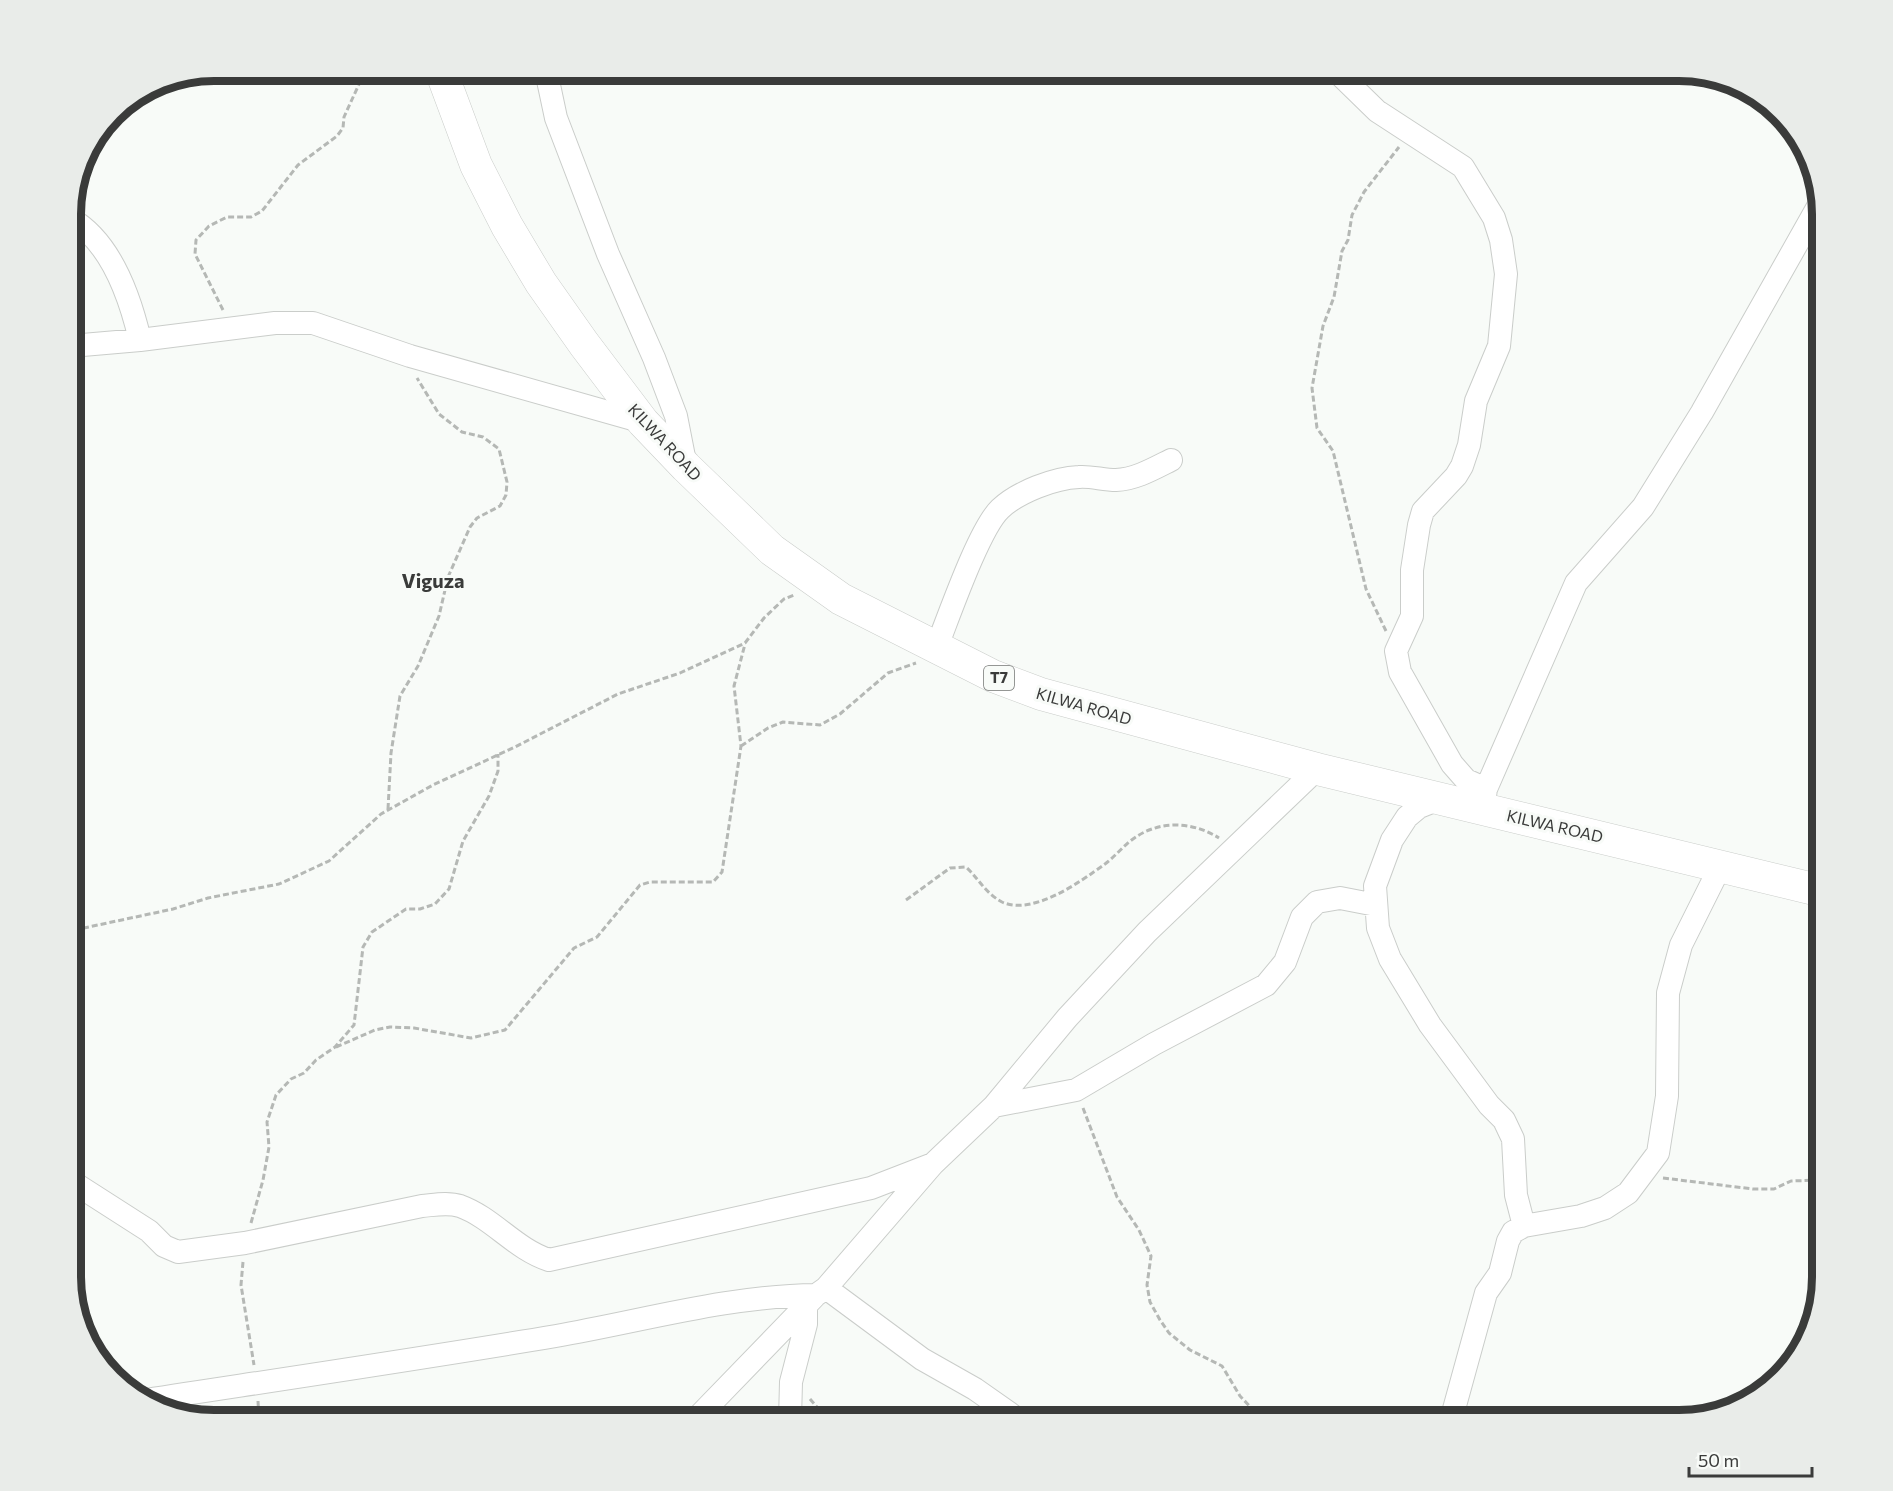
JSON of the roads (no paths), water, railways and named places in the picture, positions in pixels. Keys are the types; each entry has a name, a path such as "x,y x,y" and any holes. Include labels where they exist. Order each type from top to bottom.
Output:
{"highway":[{"name":"KILWA ROAD","path":"445,81 476,165 507,226 554,301 643,422 772,550 842,599 993,676 1041,694 1317,769 1439,799 1484,799 1812,888"}],"street":[{"path":"548,81 556,118 608,254 654,358 676,416 686,467"},
{"path":"1347,81 1377,111 1463,167 1494,218 1501,240 1506,274 1499,346 1476,401 1469,445 1456,476 1424,511 1419,525 1412,570 1412,616 1396,651 1400,672 1452,764 1484,799 1576,583 1649,497 1724,376 1812,217"},
{"path":"81,226 94,235 119,279 134,314 140,340"},
{"path":"81,345 275,323 313,323 410,356 643,422"},
{"path":"937,646 982,538 999,510 1022,493 1061,481 1078,477 1116,480 1137,476 1171,460"},
{"path":"705,1410 816,1296 933,1164 994,1106 1066,1018 1148,932 1317,769"},
{"path":"1439,799 1419,807 1407,817 1392,840 1375,886 1378,928 1390,959 1430,1025 1489,1105 1504,1120 1513,1139 1516,1196 1524,1227"},
{"path":"1453,1410 1486,1293 1500,1273 1508,1240 1513,1232 1524,1227 1581,1216 1605,1208 1628,1193 1658,1153 1663,1133 1667,1096 1668,993 1681,945 1721,865"},
{"path":"994,1106 1076,1090 1154,1044 1266,986 1285,962 1302,917 1317,902 1340,898 1376,905"},
{"path":"81,1187 149,1231 164,1246 178,1252 245,1243 422,1206 444,1204 459,1205 487,1220 519,1245 549,1260 871,1188 933,1164"},
{"path":"159,1398 558,1336 726,1301 771,1295 816,1296 975,1389 1005,1410"},
{"path":"790,1410 791,1382 816,1296"}],"district":[{"name":"Viguza","path":"433,581"}]}
